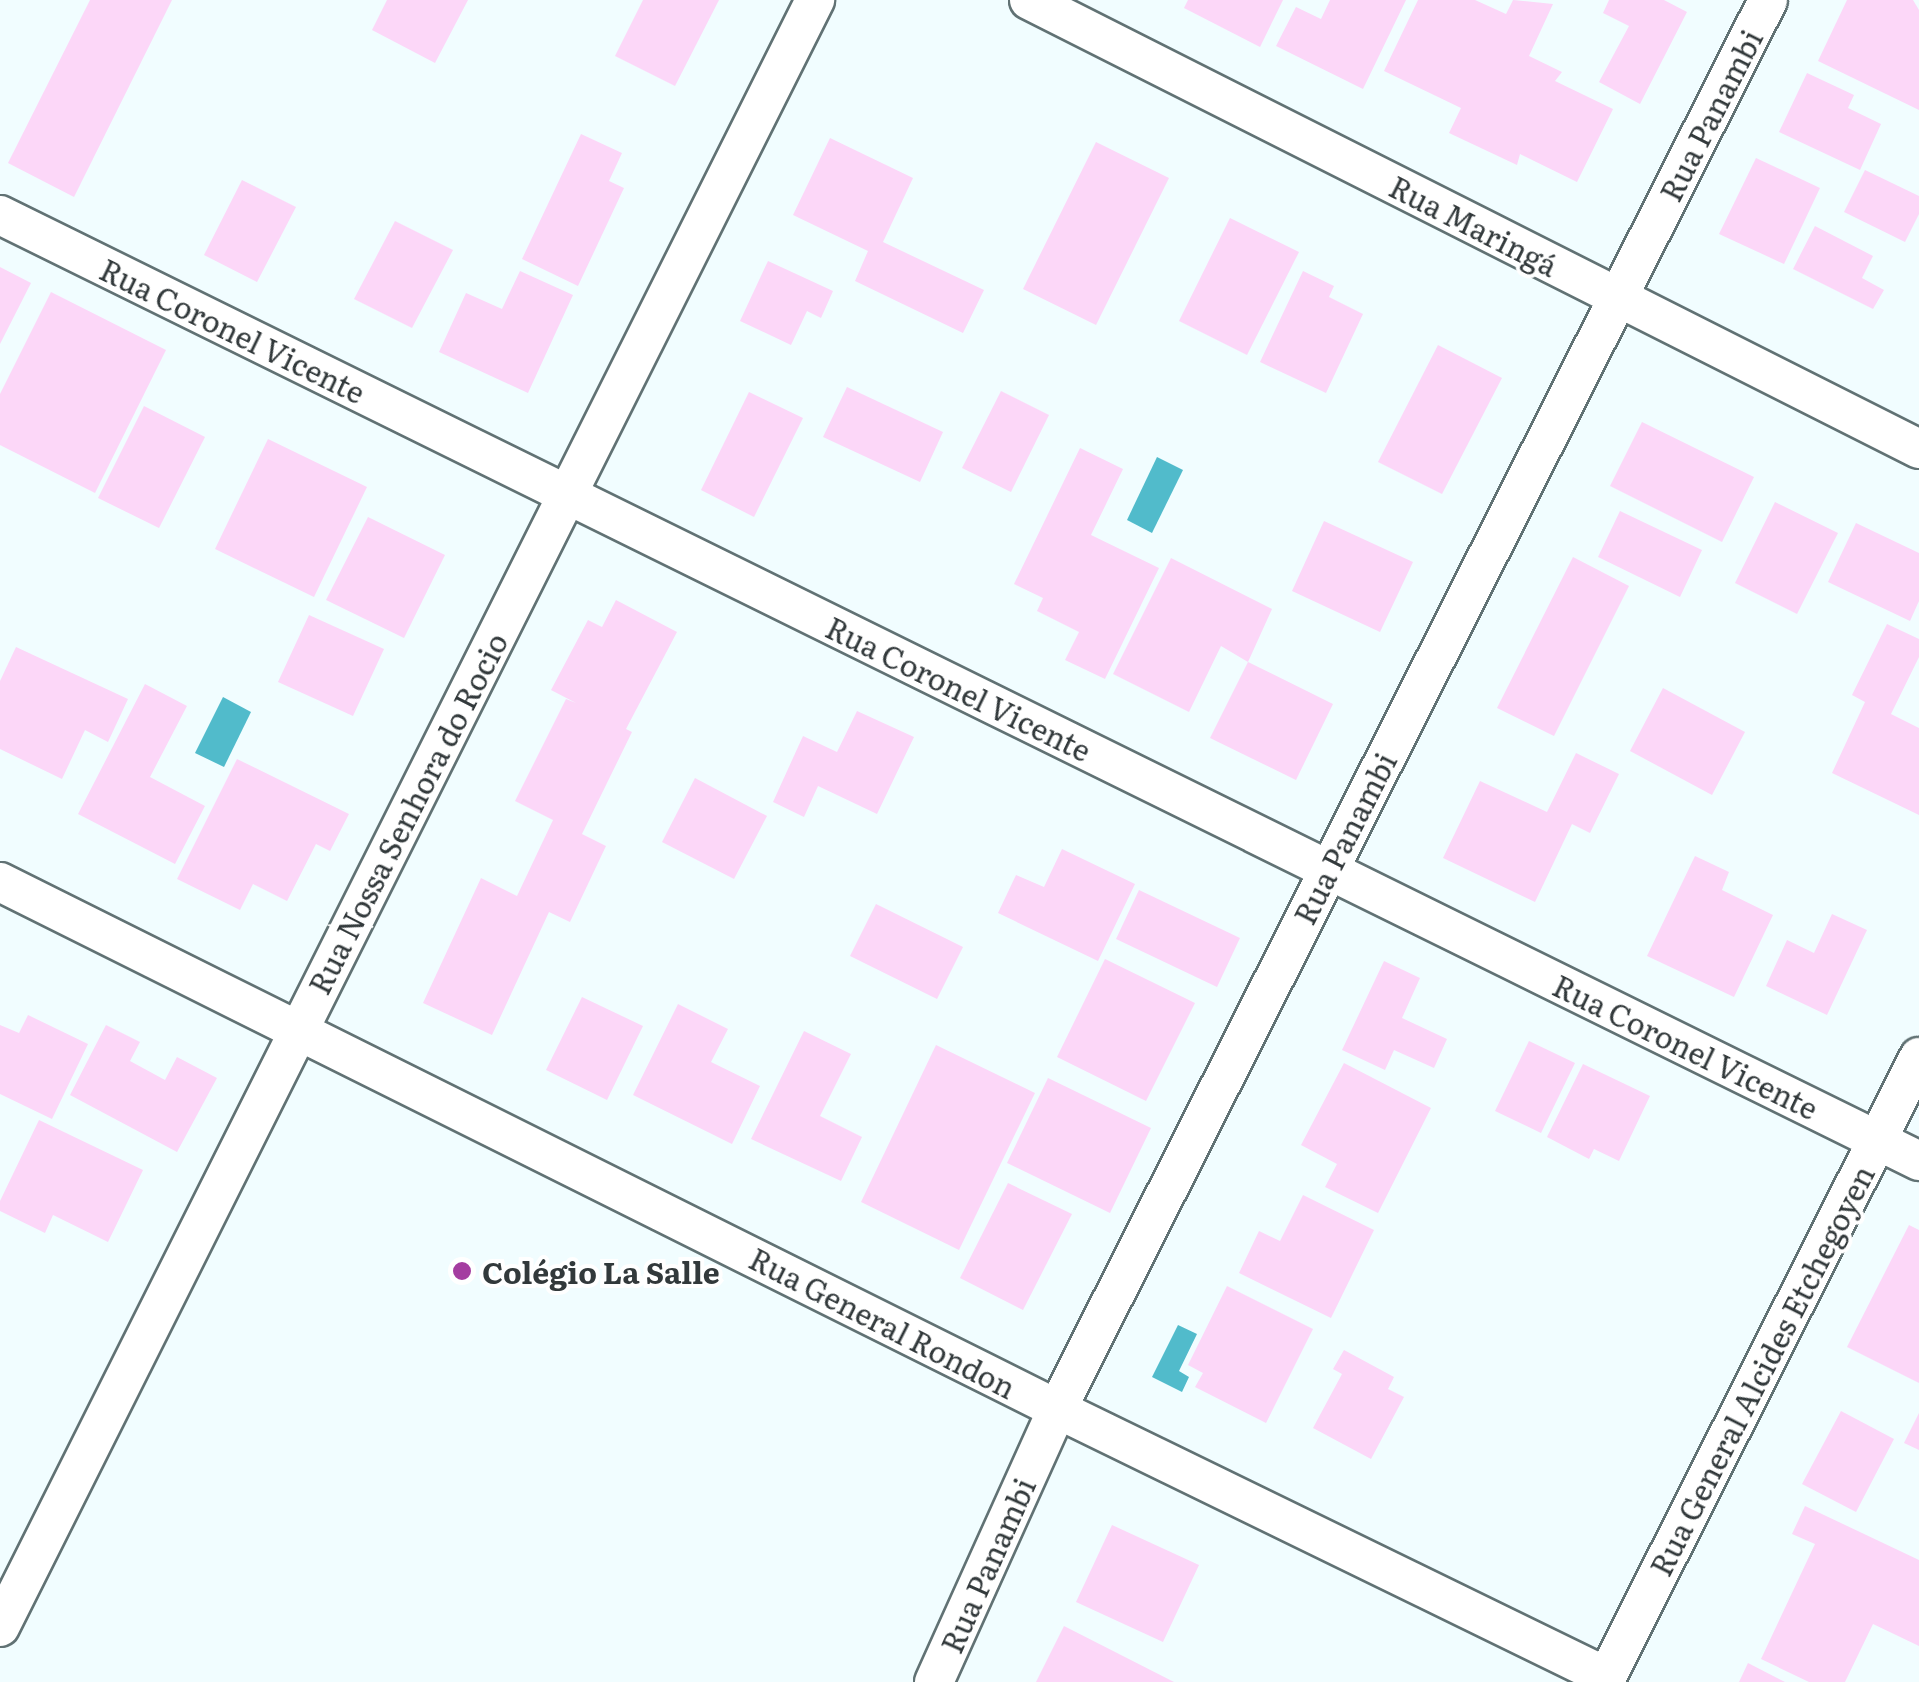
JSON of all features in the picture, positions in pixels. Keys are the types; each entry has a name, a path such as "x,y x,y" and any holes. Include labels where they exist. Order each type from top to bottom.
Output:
{"street":[{"name":"Rua Nossa Senhora do Rocio","path":"0,1627 815,0"},
{"name":"Rua Maringá","path":"1029,0 1919,449"},
{"name":"Rua Panambi","path":"934,1682 1057,1409 1768,0"},
{"name":"Rua Coronel Vicente","path":"0,214 1919,1160"},
{"name":"Rua General Rondon","path":"0,882 1605,1679"},
{"name":"Rua General Alcides Etchegoyen","path":"1605,1679 1919,1058"}],"water":[{"path":"1157,457 1183,470 1152,533 1127,520"},
{"path":"223,697 251,712 224,767 195,753"},
{"path":"1178,1325 1197,1334 1179,1371 1189,1377 1182,1392 1152,1377"}],"building":[{"path":"90,0 172,0 74,197 8,163"},
{"path":"387,0 468,0 435,63 372,30"},
{"path":"643,0 719,0 675,86 615,56"},
{"path":"1188,0 1283,0 1260,47 1184,8"},
{"path":"1330,0 1406,0 1363,89 1276,46 1296,7 1321,19"},
{"path":"1418,0 1475,0 1506,14 1513,0 1553,4 1529,56 1562,72 1555,81 1613,109 1577,182 1520,154 1517,165 1449,133 1461,108 1384,71"},
{"path":"1609,0 1664,0 1687,12 1640,104 1599,82 1629,26 1603,13"},
{"path":"1847,0 1913,0 1919,10 1919,110 1818,61"},
{"path":"1807,73 1854,95 1848,108 1881,124 1860,170 1779,132"},
{"path":"581,134 622,153 609,181 624,188 578,286 522,259"},
{"path":"830,138 913,178 883,242 984,290 963,333 855,281 868,251 793,215"},
{"path":"1096,142 1169,178 1096,325 1023,289"},
{"path":"1756,158 1820,188 1784,264 1719,234"},
{"path":"1865,170 1919,196 1919,214 1905,242 1844,212"},
{"path":"242,180 296,207 257,282 204,255"},
{"path":"1230,218 1299,252 1247,355 1179,321"},
{"path":"395,221 453,250 412,328 354,299"},
{"path":"1815,226 1873,256 1862,278 1884,290 1873,309 1793,269"},
{"path":"768,261 833,291 821,318 807,311 791,345 740,321"},
{"path":"0,267 31,283 0,344"},
{"path":"520,271 573,295 528,393 439,352 466,293 502,309"},
{"path":"1303,271 1334,286 1329,297 1363,314 1326,393 1260,362"},
{"path":"51,292 166,350 95,493 0,445 0,394"},
{"path":"1438,345 1502,378 1442,494 1378,462"},
{"path":"847,387 943,432 920,482 823,437"},
{"path":"1001,391 1049,415 1011,492 962,468"},
{"path":"749,392 803,418 754,517 701,490"},
{"path":"144,406 205,437 159,528 98,498"},
{"path":"1642,422 1754,477 1722,542 1610,486"},
{"path":"268,439 367,487 314,597 215,549"},
{"path":"1080,448 1123,469 1091,535 1159,568 1105,679 1065,660 1079,632 1037,611 1043,598 1014,584"},
{"path":"1775,502 1838,533 1797,614 1735,583"},
{"path":"1620,511 1702,550 1680,597 1598,557"},
{"path":"368,517 445,555 404,638 326,600"},
{"path":"1324,521 1413,562 1380,632 1292,591"},
{"path":"1856,523 1919,553 1919,601 1910,621 1828,582"},
{"path":"1573,557 1629,586 1554,736 1497,708"},
{"path":"1171,558 1272,609 1248,662 1221,646 1189,712 1113,674"},
{"path":"616,600 677,632 626,729 632,732 582,834 606,846 570,922 549,912 492,1035 423,1003 481,878 517,896 553,820 515,801 566,699 576,703 551,690 588,620 602,627"},
{"path":"309,615 384,649 353,716 278,682"},
{"path":"1887,624 1919,639 1919,657 1891,714 1919,728 1919,815 1832,773 1865,702 1852,695"},
{"path":"16,647 128,699 108,742 85,730 62,779 0,749 0,681"},
{"path":"1248,662 1333,704 1296,780 1210,738"},
{"path":"145,684 187,706 150,777 205,806 175,864 78,814"},
{"path":"1663,688 1745,732 1712,795 1630,751"},
{"path":"857,711 914,737 877,814 818,786 804,817 773,802 803,736 837,752"},
{"path":"1576,753 1619,774 1590,833 1572,824 1535,902 1443,858 1480,781 1547,812"},
{"path":"237,759 349,814 330,851 316,844 287,901 253,884 240,910 177,879"},
{"path":"695,778 767,816 734,879 662,842"},
{"path":"1062,849 1135,884 1098,961 998,913 1016,875 1044,887"},
{"path":"1695,856 1729,872 1722,890 1773,915 1734,997 1647,956"},
{"path":"1139,890 1240,938 1217,987 1116,939"},
{"path":"876,904 963,947 937,999 850,956"},
{"path":"1832,914 1867,930 1827,1015 1766,986 1787,940 1814,953"},
{"path":"1105,959 1195,1003 1146,1101 1057,1057"},
{"path":"1384,961 1420,978 1402,1018 1447,1039 1434,1068 1394,1050 1385,1070 1342,1050"},
{"path":"582,997 643,1026 607,1100 546,1070"},
{"path":"678,1004 728,1029 711,1062 760,1086 732,1144 633,1095"},
{"path":"28,1015 88,1044 52,1119 0,1094 0,1025 19,1033"},
{"path":"106,1025 140,1042 130,1061 165,1080 177,1057 217,1078 177,1152 70,1095"},
{"path":"804,1031 851,1054 820,1116 862,1137 841,1181 751,1139"},
{"path":"1529,1041 1575,1063 1541,1133 1495,1111"},
{"path":"936,1045 1035,1093 959,1250 861,1202"},
{"path":"1344,1063 1431,1108 1378,1213 1325,1187 1337,1164 1301,1145"},
{"path":"1583,1064 1650,1096 1619,1161 1594,1149 1589,1159 1547,1137"},
{"path":"1048,1078 1151,1128 1110,1213 1007,1163"},
{"path":"39,1120 143,1170 108,1242 53,1215 45,1233 0,1211 0,1201"},
{"path":"1008,1183 1072,1214 1023,1310 960,1278"},
{"path":"1303,1195 1374,1230 1331,1318 1239,1273 1259,1231 1280,1241"},
{"path":"1909,1225 1919,1230 1919,1383 1847,1347"},
{"path":"1227,1286 1313,1329 1266,1423 1195,1387 1203,1373 1188,1365"},
{"path":"1344,1350 1394,1377 1388,1389 1404,1397 1371,1459 1313,1428 1342,1374 1333,1369"},
{"path":"1841,1411 1894,1439 1856,1512 1802,1484"},
{"path":"1919,1413 1919,1450 1904,1443"},
{"path":"1805,1506 1919,1560 1919,1646 1873,1624 1845,1682 1809,1682 1761,1659 1815,1544 1792,1534"},
{"path":"1112,1525 1199,1565 1163,1642 1076,1602"},
{"path":"1064,1626 1174,1682 1036,1682"},
{"path":"1748,1663 1785,1682 1739,1682"}],"place":[{"name":"Colégio La Salle","path":"462,1271"}]}
